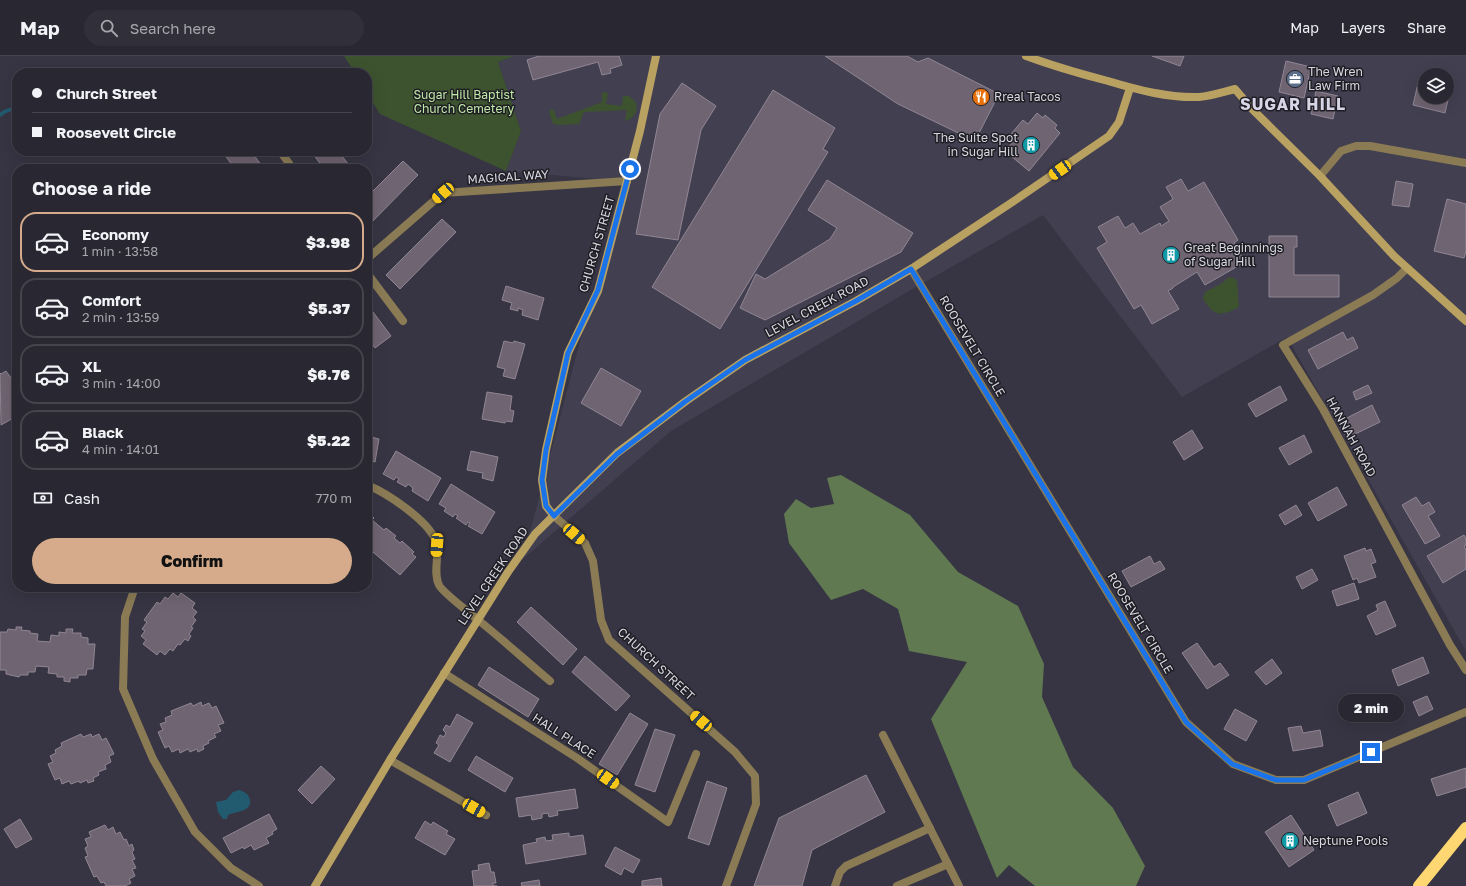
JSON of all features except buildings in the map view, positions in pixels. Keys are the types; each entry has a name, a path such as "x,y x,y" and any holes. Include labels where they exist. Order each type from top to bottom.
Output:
{"highway":[{"path":"1419,886 1466,828"}],"street":[{"name":"CHURCH STREET","path":"656,56 627,181 598,290 568,353 546,450 542,480 546,506 554,516 585,543 593,561 601,620 609,640 735,752 755,776 756,804 726,886"},
{"path":"1026,56 1130,88 1164,95 1201,97 1235,89 1253,110 1320,176 1406,269 1466,321"},
{"name":"LEVEL CREEK ROAD","path":"315,886 444,672 508,572 535,534 617,454 686,401 745,360 856,301 911,269 1008,206 1109,136 1119,122 1130,88"},
{"path":"1320,176 1341,151 1356,146 1370,146 1466,163"},
{"name":"MAGICAL WAY","path":"372,256 443,193 627,181"},
{"name":"ROOSEVELT CIRCLE","path":"911,269 1186,722 1232,764 1276,780 1304,780 1466,712"},
{"name":"HANNAH ROAD","path":"1406,269 1397,278 1373,295 1283,345 1323,409 1450,645 1466,670"},
{"path":"372,280 403,321"},
{"path":"372,488 385,494 426,525 437,545 436,565 439,585 464,609 550,681"},
{"path":"134,592 125,617 123,689 153,759 195,832 231,868 259,886"},
{"name":"HALL PLACE","path":"444,672 577,758 668,822 696,754"},
{"path":"883,735 959,886"},
{"path":"390,760 486,815"},
{"path":"835,886 840,872 846,866 930,828"},
{"path":"898,886 948,864"}],"shaded area":[{"path":"514,56 1466,56 1466,651 1287,337 1182,397 1043,215 909,291 671,431 523,559 622,181 506,171 521,131 498,62"}],"green space":[{"name":"Sugar Hill Baptist Church Cemetery","path":"344,56 514,56 498,62 521,131 506,171 380,114 372,101 372,68 352,68"},
{"path":"603,92 608,93 606,104 622,106 623,96 629,96 634,100 637,106 635,115 631,119 625,121 627,110 584,112 579,124 553,124 549,112 551,109 554,110 557,119 602,102"},
{"path":"1229,277 1234,278 1237,281 1239,307 1222,314 1218,314 1207,305 1203,299 1205,292 1221,284"},
{"path":"841,475 910,515 958,572 1018,606 1044,664 1042,697 1073,767 1113,808 1145,866 1136,886 1035,886 1009,865 997,878 931,719 967,662 909,651 898,609 863,589 831,600 789,543 784,514 796,499 811,508 834,504 827,478"}],"water":[{"path":"239,790 245,792 249,797 249,806 244,810 228,815 227,819 223,819 218,812 216,802 226,800 233,792"}],"waterway":[{"path":"0,115 12,109"}],"place":[{"name":"The Wren Law Firm","path":"1295,79"},
{"name":"Rreal Tacos","path":"981,97"},
{"name":"The Suite Spot in Sugar Hill","path":"1031,145"},
{"name":"Great Beginnings of Sugar Hill","path":"1171,255"},
{"name":"Neptune Pools","path":"1290,841"}],"district":[{"name":"SUGAR HILL","path":"1293,104"}],"route":[{"path":"630,169 598,290 568,353 546,450 542,480 546,506 554,516 617,454 686,401 745,360 856,301 911,269 1186,722 1232,764 1276,780 1304,780 1371,752"}]}
